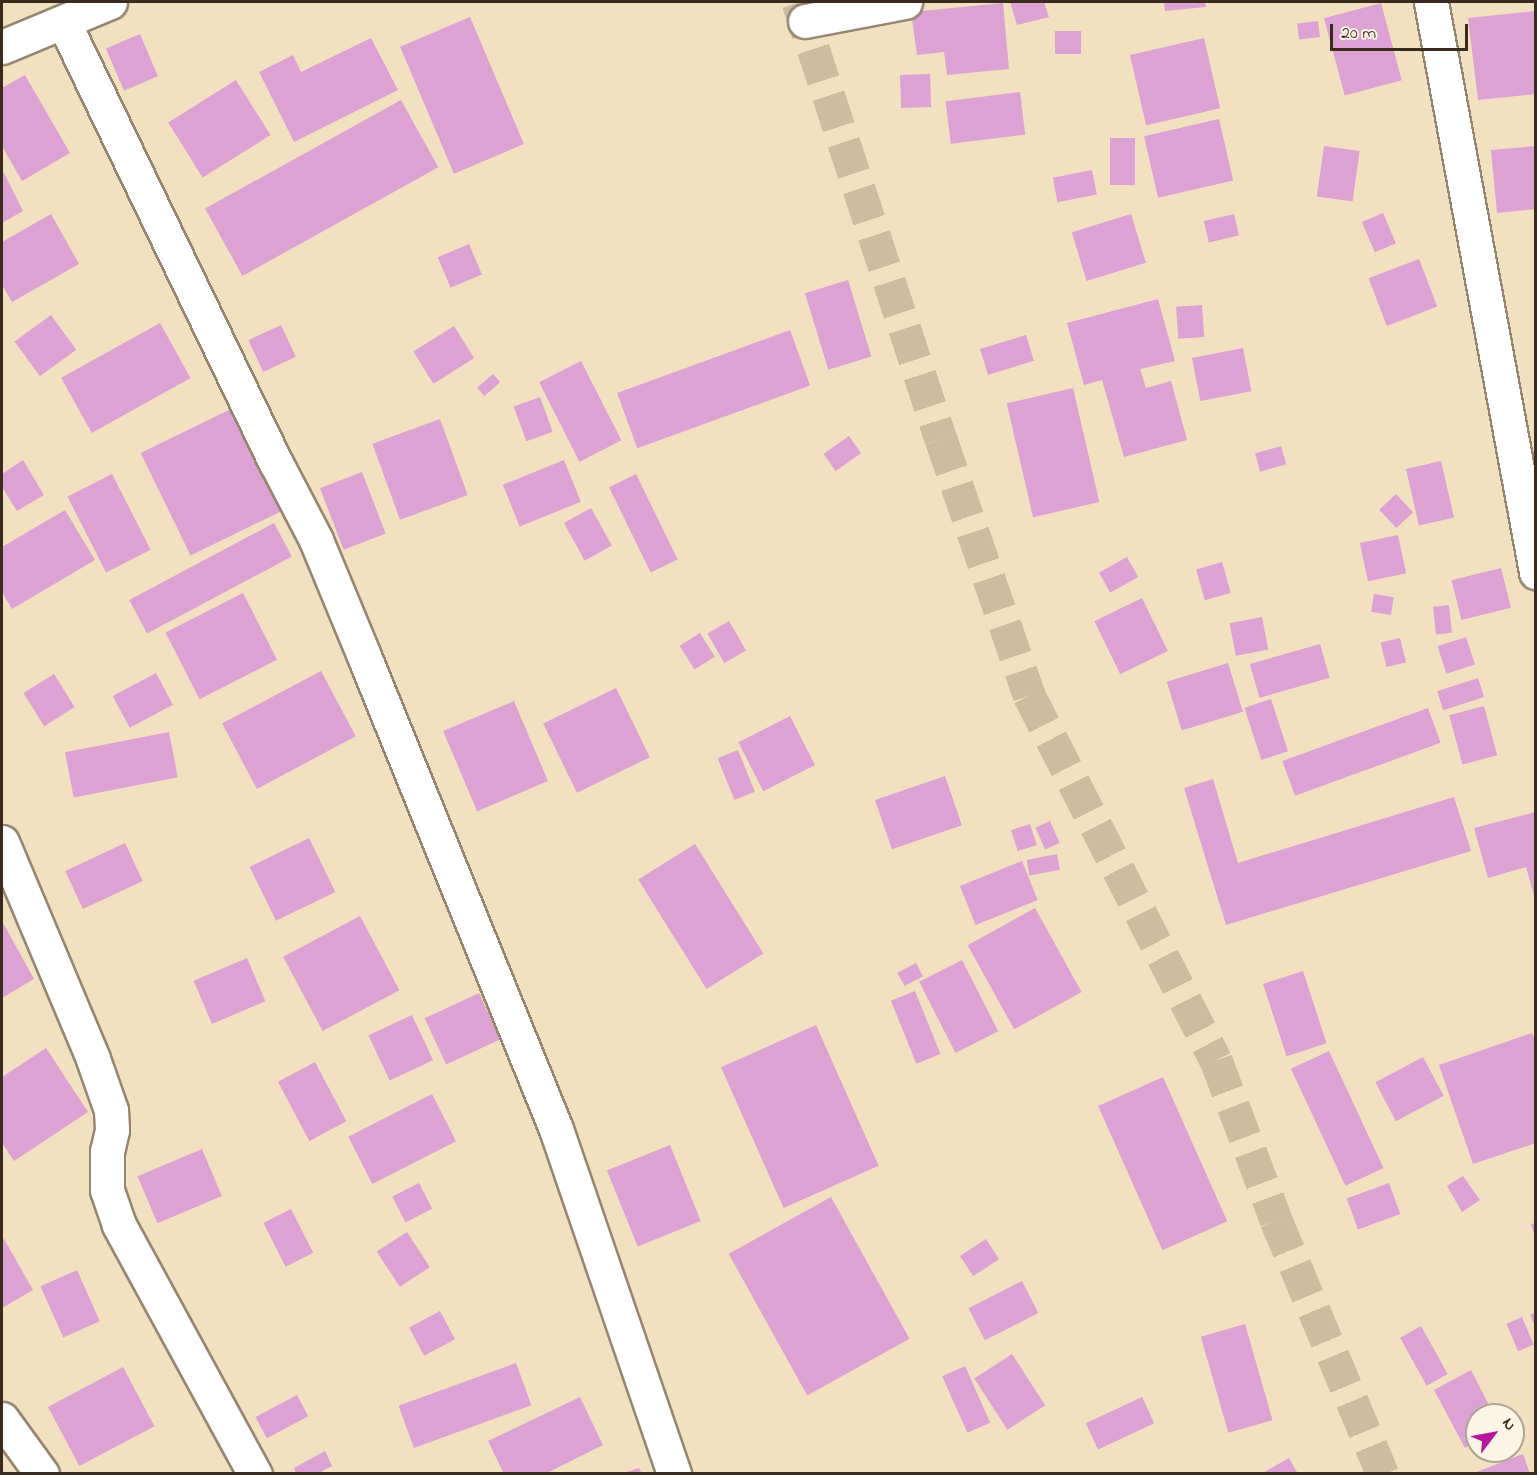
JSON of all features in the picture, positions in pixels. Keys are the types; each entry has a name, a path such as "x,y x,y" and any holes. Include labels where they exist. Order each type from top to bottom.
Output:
{"street":[{"path":"2,47 110,2"},
{"path":"805,21 905,2"},
{"path":"1431,2 1536,572"},
{"path":"64,22 276,464 316,540 556,1130 674,1473"},
{"path":"2,842 93,1059 111,1110 112,1130 107,1151 107,1190 119,1225 255,1473"},
{"path":"2,1419 42,1473"}],"building":[{"path":"1010,2 1044,2 1049,17 1017,25"},
{"path":"1164,2 1205,2 1206,7 1165,11"},
{"path":"1003,3 1009,69 947,75 944,52 917,55 911,12"},
{"path":"1381,3 1402,80 1345,96 1324,18"},
{"path":"1536,11 1536,94 1478,100 1468,18"},
{"path":"470,17 524,144 454,174 400,47"},
{"path":"1318,21 1320,37 1299,39 1297,24"},
{"path":"1055,31 1081,31 1081,54 1055,54"},
{"path":"140,34 158,76 124,91 106,48"},
{"path":"371,38 398,90 294,142 259,72 293,55 301,72"},
{"path":"1204,38 1220,108 1146,125 1130,55"},
{"path":"930,74 931,107 901,108 900,75"},
{"path":"25,75 70,153 22,181 2,146 2,88"},
{"path":"236,80 270,135 203,178 168,122"},
{"path":"1020,92 1025,135 951,144 946,101"},
{"path":"401,100 438,167 242,276 205,209"},
{"path":"1219,119 1233,180 1158,198 1144,136"},
{"path":"1110,138 1135,138 1135,185 1110,185"},
{"path":"1324,146 1360,151 1353,202 1317,197"},
{"path":"1536,146 1536,209 1497,213 1491,150"},
{"path":"2,169 23,211 2,223"},
{"path":"1092,170 1097,195 1058,202 1053,178"},
{"path":"1383,213 1396,243 1375,252 1362,222"},
{"path":"51,214 79,264 12,302 2,285 2,242"},
{"path":"1131,214 1146,263 1087,281 1072,232"},
{"path":"1234,214 1239,235 1209,242 1204,221"},
{"path":"469,244 482,274 451,288 438,257"},
{"path":"1419,259 1437,307 1387,326 1369,278"},
{"path":"848,280 871,357 828,370 805,293"},
{"path":"1158,299 1175,361 1140,369 1146,388 1171,381 1187,440 1124,457 1102,380 1084,385 1067,323"},
{"path":"1202,305 1204,337 1178,339 1176,307"},
{"path":"51,315 76,350 40,376 15,341"},
{"path":"160,323 191,378 92,433 61,378"},
{"path":"281,325 296,357 263,372 248,340"},
{"path":"454,326 474,358 433,384 413,351"},
{"path":"790,330 810,385 637,448 617,393"},
{"path":"1026,335 1034,361 988,375 980,349"},
{"path":"1243,348 1251,391 1200,401 1192,358"},
{"path":"581,361 621,440 580,462 539,382"},
{"path":"493,374 500,382 484,396 477,388"},
{"path":"1073,388 1099,502 1033,517 1007,403"},
{"path":"540,397 553,432 526,441 514,407"},
{"path":"235,407 285,509 191,555 141,453"},
{"path":"440,419 468,495 400,520 372,444"},
{"path":"849,436 861,453 836,471 824,454"},
{"path":"1281,446 1286,464 1260,472 1255,453"},
{"path":"23,460 44,495 17,511 2,487 2,474"},
{"path":"564,460 581,502 520,526 503,485"},
{"path":"1441,461 1454,518 1419,526 1406,469"},
{"path":"362,472 386,534 344,550 320,488"},
{"path":"112,474 151,550 106,572 67,497"},
{"path":"636,474 678,559 651,573 609,487"},
{"path":"1396,494 1413,512 1396,528 1379,510"},
{"path":"591,508 612,546 585,561 564,523"},
{"path":"65,510 95,560 12,609 2,592 2,547"},
{"path":"274,523 292,557 147,634 129,600"},
{"path":"1398,535 1406,573 1368,581 1360,543"},
{"path":"1127,557 1138,577 1110,593 1099,573"},
{"path":"1222,562 1231,593 1205,600 1196,569"},
{"path":"1501,568 1511,608 1461,620 1452,580"},
{"path":"243,593 277,660 200,699 165,632"},
{"path":"1374,594 1394,597 1391,615 1371,612"},
{"path":"1142,598 1168,651 1120,674 1094,621"},
{"path":"1449,605 1452,633 1436,635 1433,607"},
{"path":"1262,617 1268,649 1236,656 1230,623"},
{"path":"729,621 746,650 724,663 707,634"},
{"path":"700,633 715,657 694,669 680,646"},
{"path":"1466,637 1475,665 1446,674 1437,646"},
{"path":"1400,638 1406,662 1387,667 1381,643"},
{"path":"1320,644 1330,678 1259,698 1250,664"},
{"path":"1228,663 1243,712 1182,730 1167,682"},
{"path":"321,671 356,736 257,789 222,724"},
{"path":"156,673 173,705 130,728 113,696"},
{"path":"54,674 75,707 44,726 23,693"},
{"path":"1478,678 1484,697 1443,710 1437,691"},
{"path":"616,688 650,757 577,793 543,724"},
{"path":"1271,699 1288,751 1261,760 1244,708"},
{"path":"514,701 548,781 477,811 443,731"},
{"path":"1484,706 1497,755 1462,765 1449,715"},
{"path":"1428,708 1441,743 1295,796 1282,761"},
{"path":"790,716 815,765 763,791 738,742"},
{"path":"169,732 178,777 74,797 65,752"},
{"path":"738,750 755,792 734,800 718,758"},
{"path":"945,776 962,825 892,849 875,800"},
{"path":"1213,779 1238,863 1454,797 1471,851 1226,925 1184,788"},
{"path":"1536,812 1535,899 1526,867 1488,878 1474,828"},
{"path":"1050,821 1060,843 1045,849 1035,828"},
{"path":"1030,824 1037,845 1018,851 1011,830"},
{"path":"309,838 335,892 276,921 250,867"},
{"path":"125,843 143,881 83,909 65,871"},
{"path":"695,844 763,953 707,989 638,880"},
{"path":"1057,854 1060,870 1030,876 1027,860"},
{"path":"1022,861 1038,900 976,925 960,886"},
{"path":"1035,908 1082,992 1014,1029 968,945"},
{"path":"360,916 399,990 323,1031 283,957"},
{"path":"2,921 34,979 2,998"},
{"path":"247,958 265,1001 212,1024 194,981"},
{"path":"962,960 998,1031 956,1053 919,982"},
{"path":"916,963 923,976 905,986 897,973"},
{"path":"1303,971 1326,1043 1287,1056 1263,984"},
{"path":"915,991 940,1054 916,1064 891,1001"},
{"path":"479,993 501,1039 446,1065 425,1018"},
{"path":"412,1015 433,1060 390,1081 368,1035"},
{"path":"816,1025 879,1166 784,1208 721,1067"},
{"path":"1532,1033 1536,1042 1536,1143 1473,1164 1439,1065"},
{"path":"46,1048 88,1112 14,1161 2,1143 2,1077"},
{"path":"1329,1051 1384,1168 1345,1186 1291,1069"},
{"path":"1423,1057 1444,1096 1396,1121 1375,1082"},
{"path":"315,1062 346,1121 309,1141 278,1082"},
{"path":"1163,1077 1227,1221 1162,1250 1098,1106"},
{"path":"432,1094 456,1141 372,1184 348,1137"},
{"path":"670,1145 701,1221 638,1247 607,1170"},
{"path":"202,1149 222,1196 157,1223 138,1176"},
{"path":"1463,1176 1480,1200 1462,1212 1447,1186"},
{"path":"419,1183 432,1209 405,1222 392,1197"},
{"path":"1389,1183 1400,1214 1358,1229 1347,1198"},
{"path":"831,1197 910,1339 807,1395 729,1254"},
{"path":"291,1209 313,1253 286,1267 263,1223"},
{"path":"1536,1223 1536,1237 1535,1237 1531,1224"},
{"path":"407,1232 430,1267 400,1287 377,1252"},
{"path":"4,1239 33,1290 2,1308 2,1240"},
{"path":"986,1239 999,1259 973,1276 960,1256"},
{"path":"77,1270 100,1321 63,1337 40,1286"},
{"path":"1022,1281 1038,1313 985,1340 969,1308"},
{"path":"440,1311 455,1339 424,1356 409,1327"},
{"path":"1536,1312 1536,1329 1530,1315"},
{"path":"1522,1317 1534,1345 1518,1351 1506,1324"},
{"path":"1245,1324 1273,1420 1228,1433 1201,1337"},
{"path":"1421,1326 1448,1374 1427,1386 1400,1338"},
{"path":"1012,1354 1045,1405 1007,1430 974,1379"},
{"path":"516,1363 531,1405 414,1448 399,1406"},
{"path":"965,1366 990,1423 967,1433 942,1376"},
{"path":"123,1367 154,1426 79,1466 48,1407"},
{"path":"1471,1370 1488,1403 1465,1403 1465,1448 1434,1390"},
{"path":"297,1395 308,1416 267,1438 256,1417"},
{"path":"580,1397 603,1445 545,1474 504,1474 488,1441"},
{"path":"1142,1397 1154,1423 1098,1449 1086,1423"},
{"path":"325,1451 332,1466 317,1474 296,1474 294,1468"},
{"path":"1289,1458 1298,1474 1261,1474"},
{"path":"1525,1460 1530,1474 1474,1474 1500,1463 1525,1463"},
{"path":"639,1468 642,1474 623,1474 623,1473"}],"tunnel":[{"path":"798,2 941,439 1029,695 1216,1060 1276,1220 1383,1474"}]}
